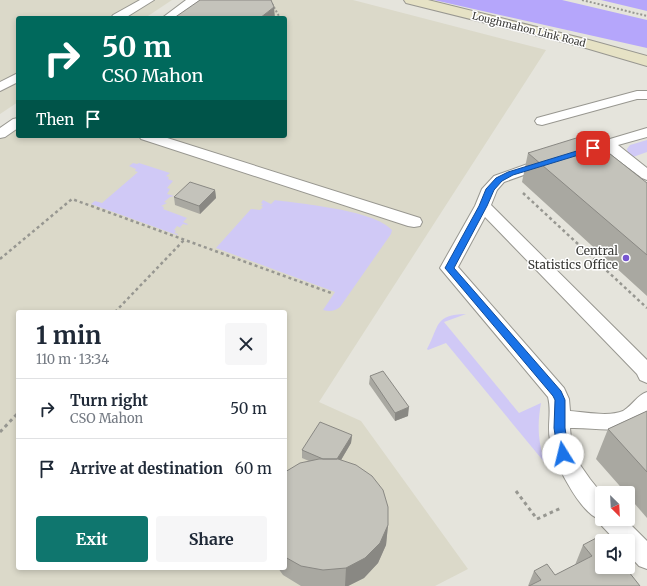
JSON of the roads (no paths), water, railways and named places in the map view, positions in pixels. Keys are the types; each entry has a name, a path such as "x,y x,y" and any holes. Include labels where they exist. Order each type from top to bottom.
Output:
{"main road":[{"name":"Loughmahon Link Road","path":"411,0 584,43 647,62"}],"lane":[{"path":"120,16 148,0"},
{"path":"171,16 194,0"},
{"path":"0,87 16,78"},
{"path":"542,121 637,95 647,95"},
{"path":"0,134 16,123"},
{"path":"595,501 575,476 563,454 560,439 560,400 557,394 449,268 483,206 490,189 499,179 510,174 647,132"},
{"path":"152,138 414,222"},
{"path":"607,144 647,175"},
{"path":"483,206 646,371 647,375"},
{"path":"559,418 617,422 631,417 644,407 647,400"},
{"path":"617,526 647,558"}],"place":[{"name":"Central Statistics Office","path":"626,258"}]}
